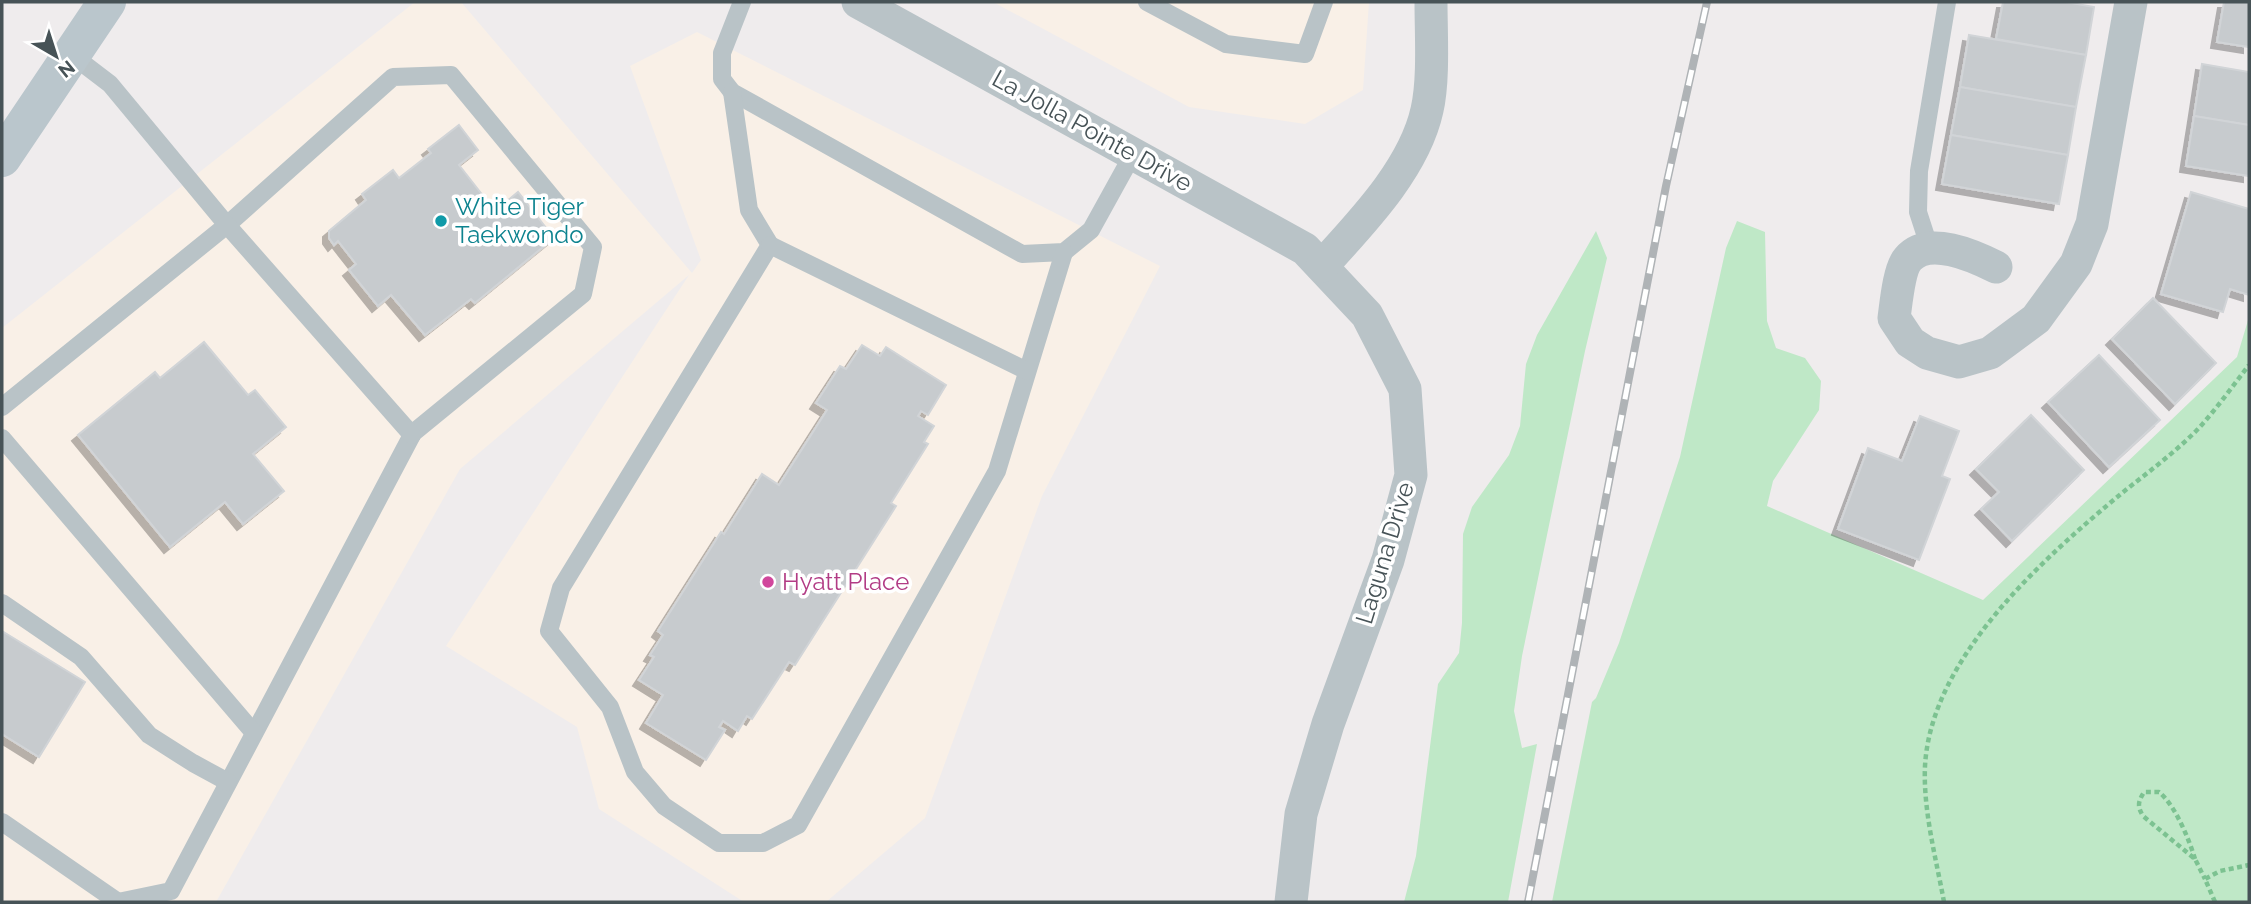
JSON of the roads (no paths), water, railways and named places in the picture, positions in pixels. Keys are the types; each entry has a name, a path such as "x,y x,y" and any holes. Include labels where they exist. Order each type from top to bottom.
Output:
{"main road":[{"path":"2,158 107,2"}],"street":[{"name":"La Jolla Pointe Drive","path":"858,2 1306,249 1322,266"},
{"path":"1322,266 1367,216 1416,143 1427,109 1431,2"},
{"path":"1996,267 1970,254 1947,249 1923,249 1907,259 1894,318 1910,342 1927,353 1959,362 1990,353 2036,319 2076,264 2092,224 2131,2"},
{"name":"Laguna Drive","path":"1291,902 1301,814 1328,724 1388,560 1411,475 1405,389 1367,315 1322,266"}],"lane":[{"path":"742,2 722,53 722,79 732,92 1022,254 1064,252"},
{"path":"1147,2 1226,44 1305,54 1324,2"},
{"path":"1930,249 1918,212 1919,171 1947,2"},
{"path":"72,55 110,84 227,225 412,435"},
{"path":"2,407 227,225 393,77 451,75 593,247 583,294 412,435 171,891 118,902 2,822"},
{"path":"732,92 749,211 770,245 1027,371"},
{"path":"770,245 561,588 549,631 610,707 635,772 664,806 719,843 763,843 798,825 997,471 1064,252 1091,230 1133,153"},
{"path":"2,438 254,733"},
{"path":"2,603 81,657 149,735 228,782"}],"railway":[{"path":"1528,902 1666,186 1707,2"}],"place":[{"name":"White Tiger Taekwondo","path":"441,221"},
{"name":"Hyatt Place","path":"768,582"}]}
